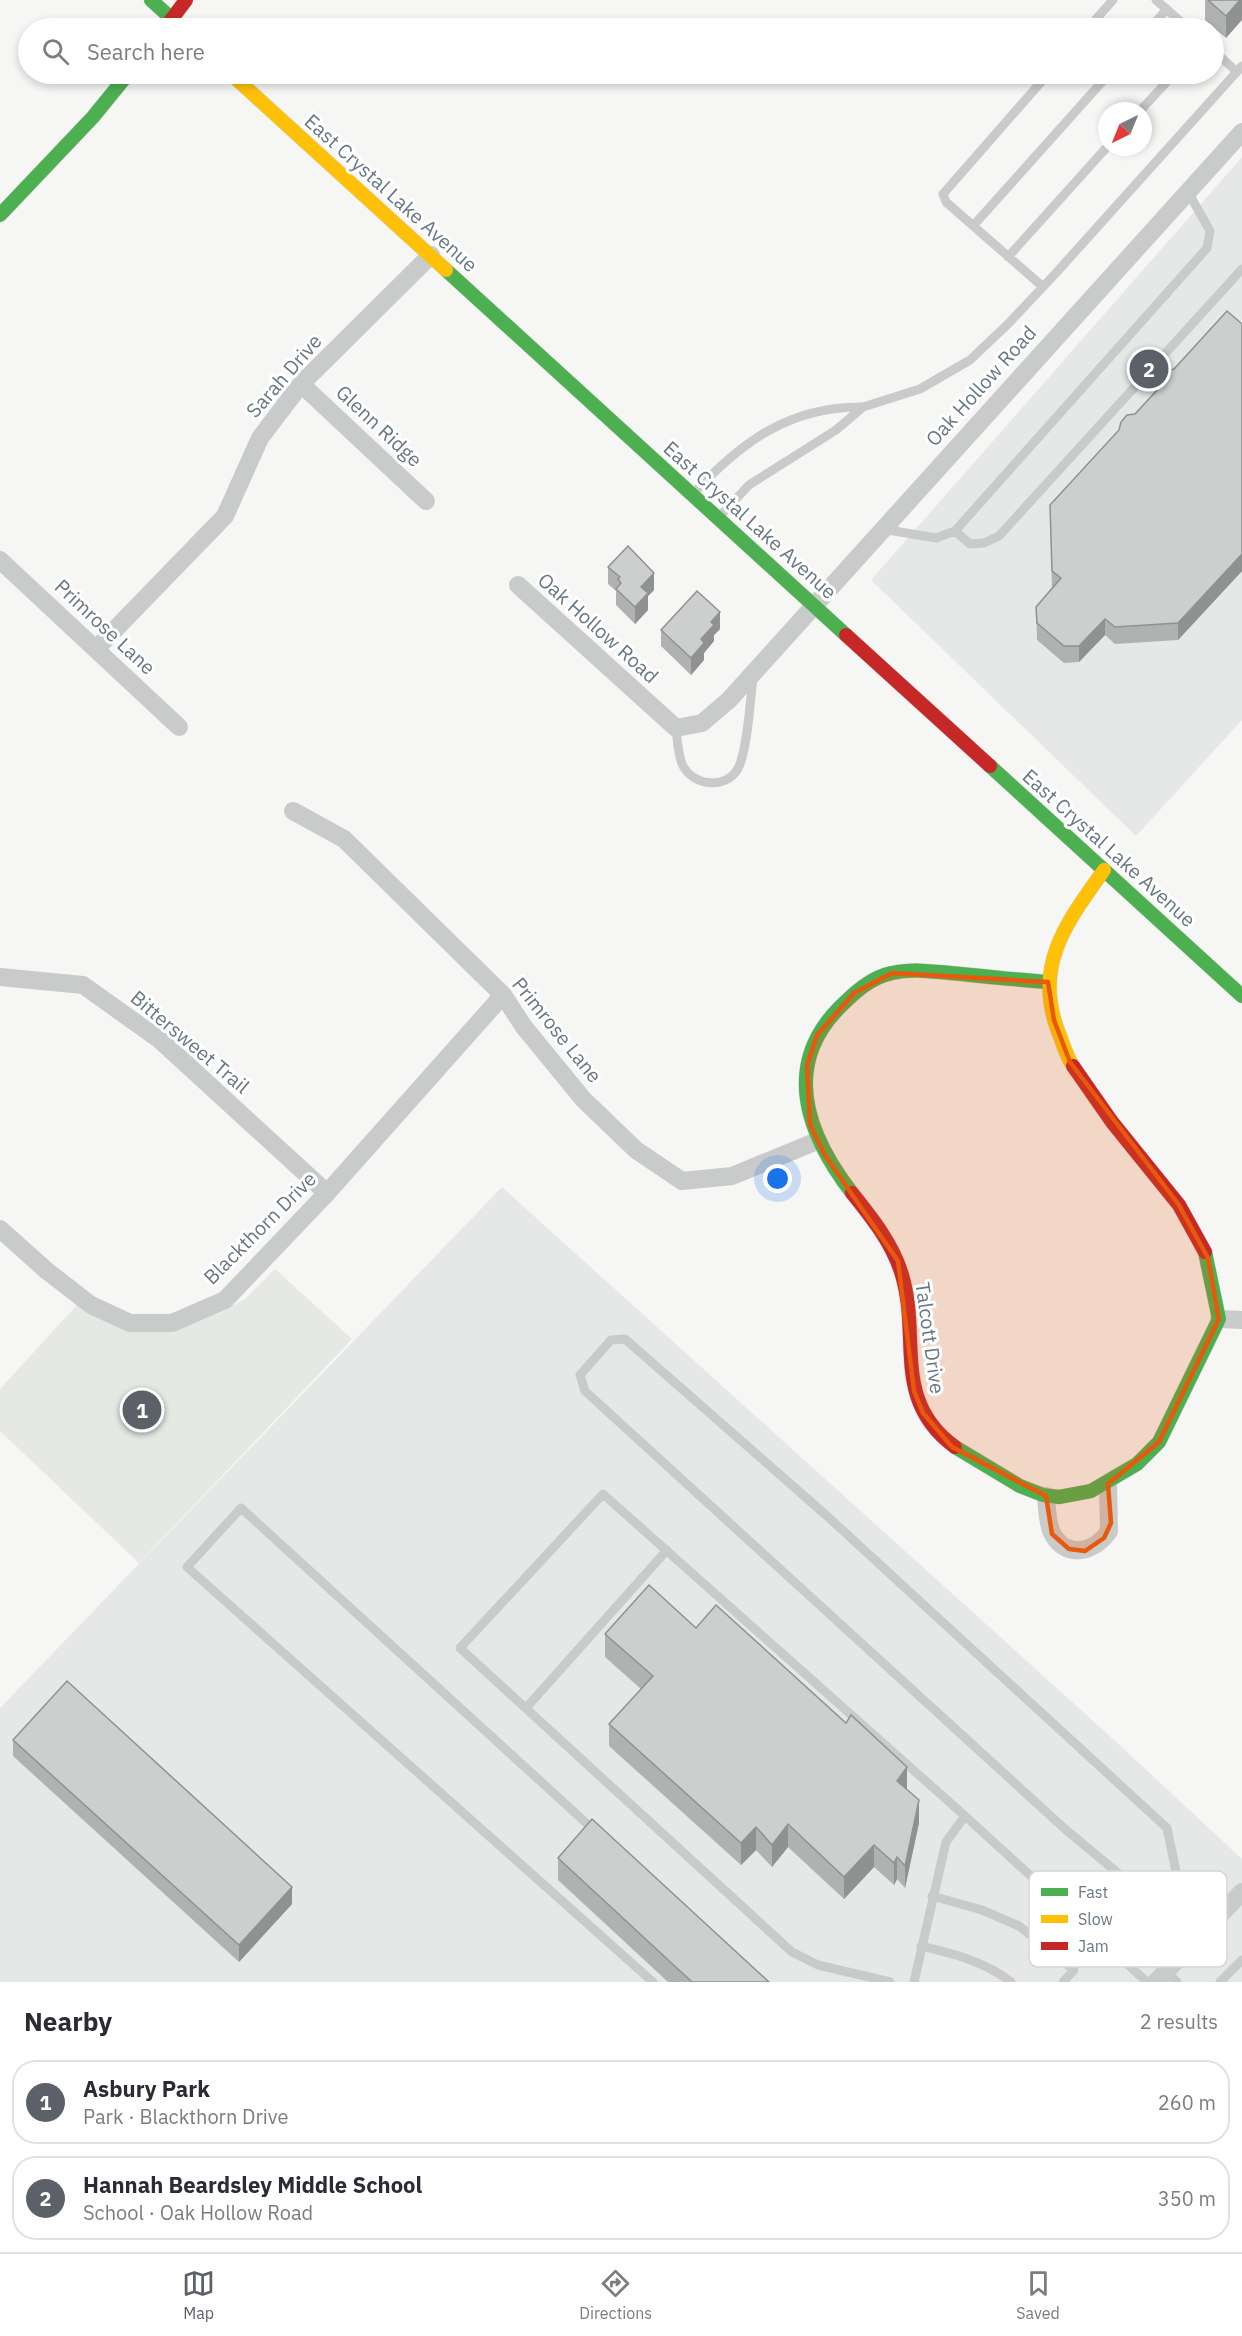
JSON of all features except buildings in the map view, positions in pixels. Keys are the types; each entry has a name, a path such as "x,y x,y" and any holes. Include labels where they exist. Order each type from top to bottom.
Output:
{"street":[{"path":"151,0 166,18"},
{"path":"177,18 186,0"},
{"path":"0,215 93,117 120,84"},
{"name":"East Crystal Lake Avenue","path":"242,84 1241,994"},
{"name":"Oak Hollow Road","path":"518,585 676,728 702,723 729,700 1242,132"},
{"name":"Sarah Drive","path":"96,648 225,516 260,438 302,384 430,255"},
{"name":"Glenn Ridge","path":"302,384 426,501"},
{"name":"Primrose Lane","path":"0,560 179,727"},
{"name":"Primrose Lane","path":"293,811 344,839 503,996 524,1027 583,1099 636,1150 682,1181 732,1176 817,1141"},
{"path":"1104,870 1067,923 1056,946 1048,982 1054,1020 1071,1062 1112,1122 1179,1205 1208,1258 1219,1319 1242,1320"},
{"name":"Talcott Drive","path":"1048,982 911,971 892,973 868,983 827,1018 812,1046 807,1065 807,1110 817,1141 898,1261 906,1295 914,1391 928,1423 952,1447 1026,1489 1046,1496 1078,1494 1108,1484 1137,1464 1159,1442 1219,1319"},
{"name":"Bittersweet Trail","path":"0,977 83,985 160,1040 327,1193"},
{"name":"Blackthorn Drive","path":"0,1229 47,1271 91,1305 130,1323 172,1323 225,1300 327,1193 503,996"},
{"path":"1046,1496 1049,1525 1057,1539 1069,1549 1085,1551 1097,1544 1109,1531 1111,1523 1108,1484"},
{"path":"1227,1908 1242,1892"}],"lane":[{"path":"1097,18 1113,0"},
{"path":"1156,0 1177,18"},
{"path":"1159,18 1167,9"},
{"path":"693,494 720,465 754,438 780,424 809,412 863,407 920,389 970,360 1043,287 1239,69 1224,58"},
{"path":"1039,84 943,194 946,202 1043,287"},
{"path":"973,226 1100,84"},
{"path":"1148,102 1165,84"},
{"path":"1008,256 1099,156"},
{"path":"882,529 936,538 956,531 1207,248 1210,231 1188,191"},
{"path":"956,531 970,544 984,543 999,536 1242,269"},
{"path":"718,518 749,485 836,430 863,407"},
{"path":"676,728 682,765 692,777 708,784 725,781 740,766 754,672"},
{"path":"1116,1871 1065,1829 585,1391 580,1375 611,1340 625,1339 718,1418 1167,1828 1176,1871"},
{"path":"890,1982 818,1965 792,1952 460,1648 603,1494 1029,1875"},
{"path":"602,1837 241,1508 188,1567 653,1982"},
{"path":"525,1708 667,1550"},
{"path":"914,1982 946,1842 965,1816"},
{"path":"932,1896 982,1910 1019,1926 1029,1934"},
{"path":"921,1946 967,1956 999,1972 1011,1982"},
{"path":"1220,1982 1242,1960"},
{"path":"1063,1982 1074,1970 1070,1967"},
{"path":"1130,1967 1146,1982"}],"highlighted area":[{"path":"892,973 1048,982 1054,1020 1070,1062 1179,1205 1208,1258 1219,1319 1159,1442 1108,1484 1111,1523 1104,1538 1085,1551 1069,1549 1052,1534 1046,1496 952,1447 923,1413 914,1391 898,1261 824,1154 810,1125 807,1065 817,1035 854,993"}],"shaded area":[{"path":"1242,157 1242,720 1136,836 871,580"},
{"path":"502,1187 1112,1738 1242,1859 1242,1982 0,1982 0,1708"},
{"path":"275,1269 352,1339 139,1563 0,1431 0,1389 77,1305 173,1329 219,1313 246,1298"}],"traffic: fast":[{"path":"151,0 171,18"},
{"path":"0,215 93,117 120,84"},
{"path":"446,270 846,635"},
{"path":"990,766 1242,996"},
{"path":"852,1193 823,1148 813,1125 807,1101 806,1077 810,1054 821,1031 839,1008 870,982 884,975 901,972 935,971 1048,982"},
{"path":"955,1447 1020,1486 1043,1495 1059,1497 1091,1491 1137,1464 1159,1442 1219,1319 1205,1252"}],"traffic: slow":[{"path":"242,84 446,270"},
{"path":"1073,1066 1066,1054 1051,1007 1049,985 1052,965 1067,926 1104,870"}],"traffic: jam":[{"path":"172,18 186,0"},
{"path":"846,635 990,766"},
{"path":"1073,1066 1112,1122 1179,1205 1205,1252"},
{"path":"852,1193 881,1232 902,1275 907,1299 915,1389 922,1409 935,1429 955,1447"}],"place":[{"name":"Hannah Beardsley Middle School","path":"1149,369"},
{"name":"Asbury Park","path":"142,1410"}]}
